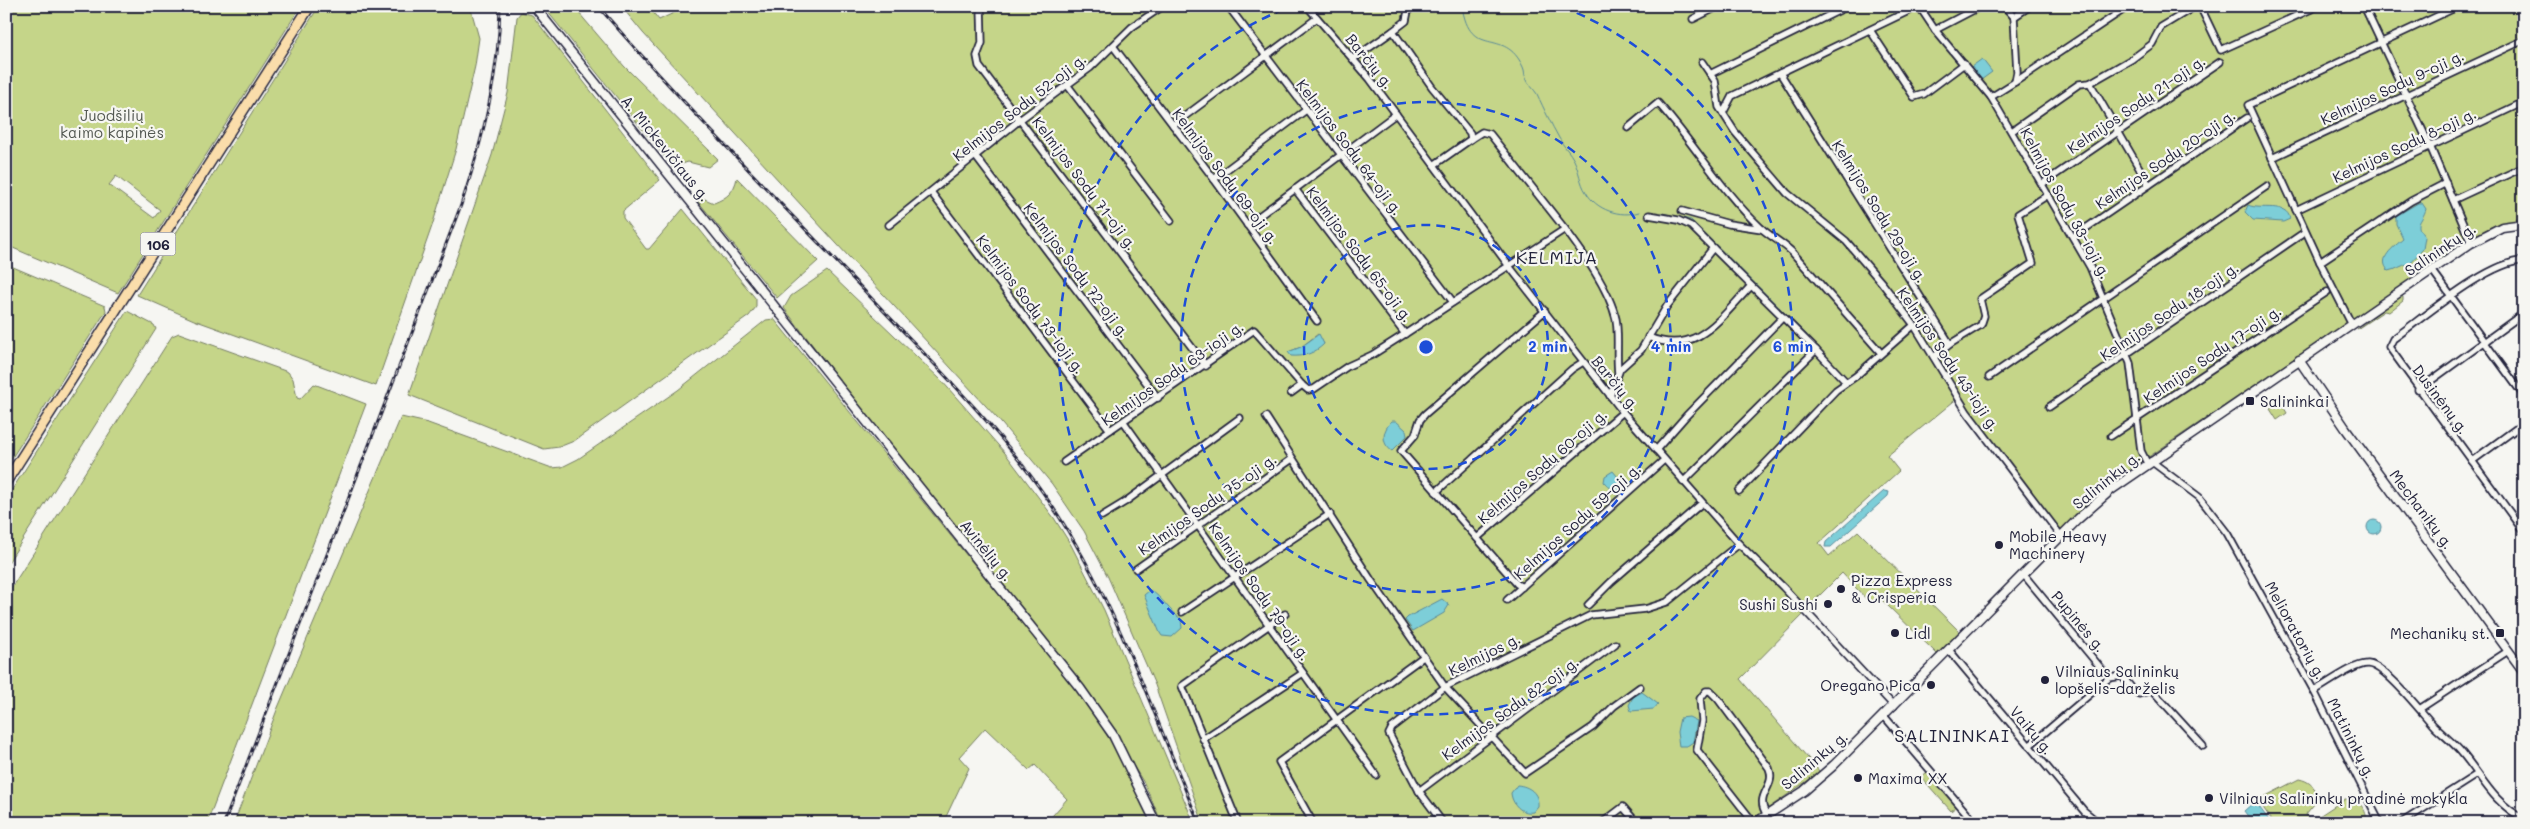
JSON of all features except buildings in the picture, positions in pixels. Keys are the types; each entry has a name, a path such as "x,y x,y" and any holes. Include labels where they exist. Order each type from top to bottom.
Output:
{"main road":[{"name":"106","path":"6,482 310,6"},
{"name":"A. Mickevičiaus g.","path":"534,6 776,308"},
{"name":"Salininkų g.","path":"1754,823 1819,778 1884,716 2061,536 2103,496 2149,462 2471,243 2502,227 2524,224"},
{"name":"Avinėlių g.","path":"776,308 1100,715 1122,753 1156,823"},
{"name":"Mechanikų g.","path":"2299,360 2346,429 2524,672"}],"street":[{"name":"Kelmijos Sodų 71-oji g.","path":"981,6 982,43 977,56 978,64 1206,366"},
{"name":"Kelmijos Sodų 52-oji g.","path":"889,225 1021,120 1068,86 1132,27 1163,6"},
{"name":"Kelmijos Sodų 64-oji g.","path":"1228,6 1453,302"},
{"name":"Barčių g.","path":"1307,6 1396,114 1509,266 1623,412 1739,544 1783,587 1894,706"},
{"path":"1353,60 1406,21 1410,6"},
{"path":"1693,20 1719,6"},
{"path":"1710,74 1848,6"},
{"path":"1724,113 1727,110 1728,100 1732,96 1919,6"},
{"name":"Kelmijos Sodų 33-ioji g.","path":"1919,6 1935,30 1991,97 2090,267 2132,371 2141,451 2149,462"},
{"path":"1935,30 1980,6"},
{"path":"2004,6 2014,17 2017,72 2015,82"},
{"path":"2014,17 2030,6"},
{"path":"1991,97 2129,6"},
{"path":"2200,6 2221,50 2318,6"},
{"path":"2364,6 2430,146 2471,243"},
{"path":"2352,325 2320,262 2248,105 2459,6"},
{"path":"2012,131 2079,84 2090,83 2132,59 2152,44 2161,27 2194,7"},
{"path":"1173,125 1267,58 1317,18"},
{"path":"1870,30 1912,96 1924,94 1964,64"},
{"path":"1393,32 1432,87 1470,133 1471,139"},
{"name":"Kelmijos Sodų 9-oji g.","path":"2272,158 2524,40"},
{"name":"Kelmijos Sodų 69-oji g.","path":"1113,46 1214,179 1317,321"},
{"name":"Kelmijos Sodų 43-ioji g.","path":"1702,62 1716,84 1717,99 1724,113 1755,158 1787,193 1846,241 1914,325 1967,412 2061,536"},
{"name":"Kelmijos Sodų 21-oji g.","path":"2042,184 2220,62"},
{"name":"Kelmijos Sodų 29-oji g.","path":"1780,73 1950,344"},
{"path":"2090,83 2149,185"},
{"path":"1068,86 1171,221"},
{"path":"1628,128 1658,102 1716,178 1762,229 1780,240 1792,252 1881,353"},
{"name":"Kelmijos Sodų 8-oji g.","path":"2296,210 2524,102"},
{"path":"1214,179 1306,110"},
{"path":"1247,225 1396,114"},
{"name":"Kelmijos Sodų 20-oji g.","path":"2073,237 2247,118"},
{"path":"1434,165 1482,132 1490,134 1564,229 1586,259 1613,311 1617,330 1618,373 1610,396"},
{"name":"Kelmijos Sodų 72-oji g.","path":"976,157 1158,398"},
{"path":"2453,200 2524,167"},
{"path":"2320,262 2411,201 2446,182"},
{"path":"1989,377 2267,186"},
{"name":"Kelmijos Sodų 65-oji g.","path":"1295,189 1405,334"},
{"name":"Kelmijos Sodų 73-ioji g.","path":"931,192 1110,430"},
{"path":"1934,357 1950,344 1977,330 1981,325 1984,316 1980,299 2033,263 2018,214 2048,195"},
{"path":"1682,210 1729,224 1762,229"},
{"path":"1649,215 1687,224 1783,317 1846,382"},
{"path":"1291,393 1302,385 1308,390 1314,389 1348,366 1372,355 1564,229"},
{"name":"Kelmijos Sodų 18-oji g.","path":"2049,407 2302,234"},
{"path":"1618,373 1641,350 1667,306 1713,248"},
{"name":"Dusinėnų g.","path":"2524,261 2507,263 2494,268 2389,344 2389,349 2418,390 2524,532"},
{"path":"2432,270 2524,396"},
{"path":"1648,337 1668,344 1688,341 1710,328 1751,286"},
{"name":"Kelmijos Sodų 17-oji g.","path":"2111,436 2327,292"},
{"path":"1522,587 1516,584 1402,454 1402,449 1415,436 1420,420 1425,414 1545,311"},
{"path":"2418,390 2524,313"},
{"path":"1656,450 1686,416 1783,317"},
{"path":"1739,491 1846,382 1856,376 1914,325"},
{"name":"Kelmijos Sodų 63-ioji g.","path":"1064,462 1206,366 1254,330 1302,385"},
{"path":"1683,482 1816,350"},
{"path":"1436,492 1572,369 1584,362"},
{"name":"Kelmijos Sodų 60-oji g.","path":"1477,538 1623,412"},
{"name":"Kelmijos g.","path":"1266,417 1292,459 1445,687 1591,615 1663,604 1739,544"},
{"path":"1102,516 1240,418"},
{"name":"Kelmijos Sodų 79-oji g.","path":"1124,422 1376,776"},
{"path":"2472,461 2524,424"},
{"name":"Kelmijos Sodų 75-oji g.","path":"1136,569 1292,459"},
{"name":"Kelmijos Sodų 59-oji g.","path":"1507,600 1664,460"},
{"name":"Melioratorių g.","path":"2149,462 2199,497 2227,533 2314,691 2354,668 2368,664 2381,670 2421,708 2433,725 2461,751 2476,775 2502,805 2524,819"},
{"path":"1588,605 1611,582 1702,503"},
{"path":"1182,612 1330,514"},
{"name":"Pupinės g.","path":"2024,575 2109,678"},
{"path":"1238,823 1182,686 1285,614"},
{"name":"Kelmijos Sodų 82-oji g.","path":"1419,791 1615,644"},
{"name":"Vaikų g.","path":"1949,650 2084,812 2099,823"},
{"path":"2421,708 2508,651"},
{"path":"1313,823 1279,762 1423,656"},
{"path":"1203,739 1224,727 1303,673"},
{"path":"2029,746 2109,678 2122,676 2134,691 2139,694 2152,690 2203,746"},
{"path":"1442,823 1419,791 1390,738 1390,731 1445,687 1522,772 1530,772 1593,727 1614,706 1640,687"},
{"path":"1754,823 1697,750 1702,721 1700,699 1706,691 1710,691 1718,699 1769,768 1771,780 1762,801 1762,808 1767,815"},
{"name":"Matininkų g.","path":"2314,691 2380,823"},
{"path":"1884,716 1975,823"},
{"path":"2401,823 2476,775"},
{"path":"1602,823 1623,807 1637,823"}],"green space":[{"name":"Juodšilių kaimo kapinės","path":"6,6 301,6 118,293 6,245","holes":["116,176 160,210 154,218 109,185"]},
{"path":"319,6 470,6 479,38 475,66 456,149 432,226 376,386 194,320 137,295"},
{"path":"543,6 573,6 624,66 718,159 708,167 688,162 673,167"},
{"path":"621,6 648,6 659,20 688,6 2524,6 2524,220 2491,227 2474,237 2113,481 2061,530 1959,397 1887,456 1899,471 1819,543 1829,556 1858,531 1961,633 1938,655 1882,600 1869,602 1842,573 1807,608 1805,607 1804,614 1740,679 1820,772 1747,823 1203,823 1155,685 1108,577 1084,531 1052,484 997,418 643,33","holes":["1318,334 1324,344 1288,352 1301,347"]},
{"path":"521,12 532,15 660,180 623,211 623,218 646,249 649,249 683,209 756,299 756,307 749,316 574,441 559,447 544,449 409,395 492,155 508,93 517,17"},
{"path":"737,178 818,261 777,298 697,200 700,197 714,203 723,199 732,191"},
{"path":"6,264 105,306 106,311 6,467"},
{"path":"827,271 941,380 1005,453 1054,518 1071,545 1104,610 1194,823 1162,823 1144,783 1086,690 873,424 784,308 791,296"},
{"path":"2400,296 2403,297 2403,301 2389,312 2384,311 2357,329"},
{"path":"127,311 154,325 156,329 6,566 6,499"},
{"path":"774,319 1087,703 1121,758 1153,823 1046,823 1067,799 1035,765 1029,770 985,728 959,757 969,768 943,823 234,823 277,710 401,417 428,423 552,468 562,467 578,459 678,390 766,320"},
{"path":"179,333 288,372 293,379 297,398 300,399 314,384 366,404 207,823 17,823 6,807 6,596 172,336"},
{"path":"2281,403 2287,413 2277,420 2270,409"},
{"path":"1927,772 1957,806 1951,811 1921,777"},
{"path":"2299,779 2311,784 2318,795 2315,803 2306,814 2308,819 2313,820 2345,799 2350,799 2364,809 2367,823 2274,823 2259,802 2262,798"}],"water":[{"path":"1982,59 1992,72 1981,80 1971,67"},
{"path":"2418,203 2422,203 2426,209 2419,226 2425,237 2423,249 2409,264 2389,271 2384,262 2385,258 2391,249 2403,239 2396,224 2396,216"},
{"path":"2248,205 2253,207 2279,208 2288,213 2290,219 2283,222 2253,220 2245,212"},
{"path":"1319,334 1324,344 1317,350 1300,356 1291,356 1288,352 1301,347"},
{"path":"1392,421 1396,421 1406,430 1407,436 1392,451 1388,448 1384,436"},
{"path":"1613,471 1627,488 1622,494 1617,494 1604,482 1605,476"},
{"path":"1884,491 1889,492 1888,496 1831,547 1825,547 1826,542"},
{"path":"2371,520 2377,520 2381,527 2377,534 2371,534 2367,530 2367,524"},
{"path":"1150,590 1181,619 1182,628 1172,637 1162,636 1160,633 1144,595"},
{"path":"1442,599 1449,605 1444,613 1413,631 1405,620"},
{"path":"1642,692 1658,704 1654,709 1631,711 1629,705 1633,697"},
{"path":"1689,717 1697,721 1693,742 1687,746 1679,746 1677,732 1680,718"},
{"path":"1517,785 1529,789 1537,797 1538,806 1533,812 1521,810 1513,801 1511,793"},
{"path":"2253,803 2257,804 2271,823 2253,823 2244,811"}],"waterway":[{"path":"1462,6 1466,23 1472,33 1480,38 1507,47 1515,55 1556,133 1571,154 1582,185 1590,198 1596,204 1609,211 1624,214 1639,212"},
{"path":"1662,213 1691,220 1807,335"}],"railway":[{"path":"224,823 461,205 483,131 493,82 497,57 500,6"},
{"path":"598,6 701,119 921,349 1007,445 1027,471 1070,535 1112,614 1199,823"}],"place":[{"name":"Salininkai","path":"2250,401"},
{"name":"Mobile Heavy Machinery","path":"1999,545"},
{"name":"Pizza Express & Crisperia","path":"1841,589"},
{"name":"Sushi Sushi","path":"1828,604"},
{"name":"Lidl","path":"1895,633"},
{"name":"Mechanikų st.","path":"2500,633"},
{"name":"Vilniaus Salininkų lopšelis-darželis","path":"2045,680"},
{"name":"Oregano Pica","path":"1931,685"},
{"name":"Maxima XX","path":"1858,778"},
{"name":"Vilniaus Salininkų pradinė mokykla","path":"2209,798"}],"district":[{"name":"KELMIJA","path":"1557,257"},
{"name":"SALININKAI","path":"1952,735"}]}
